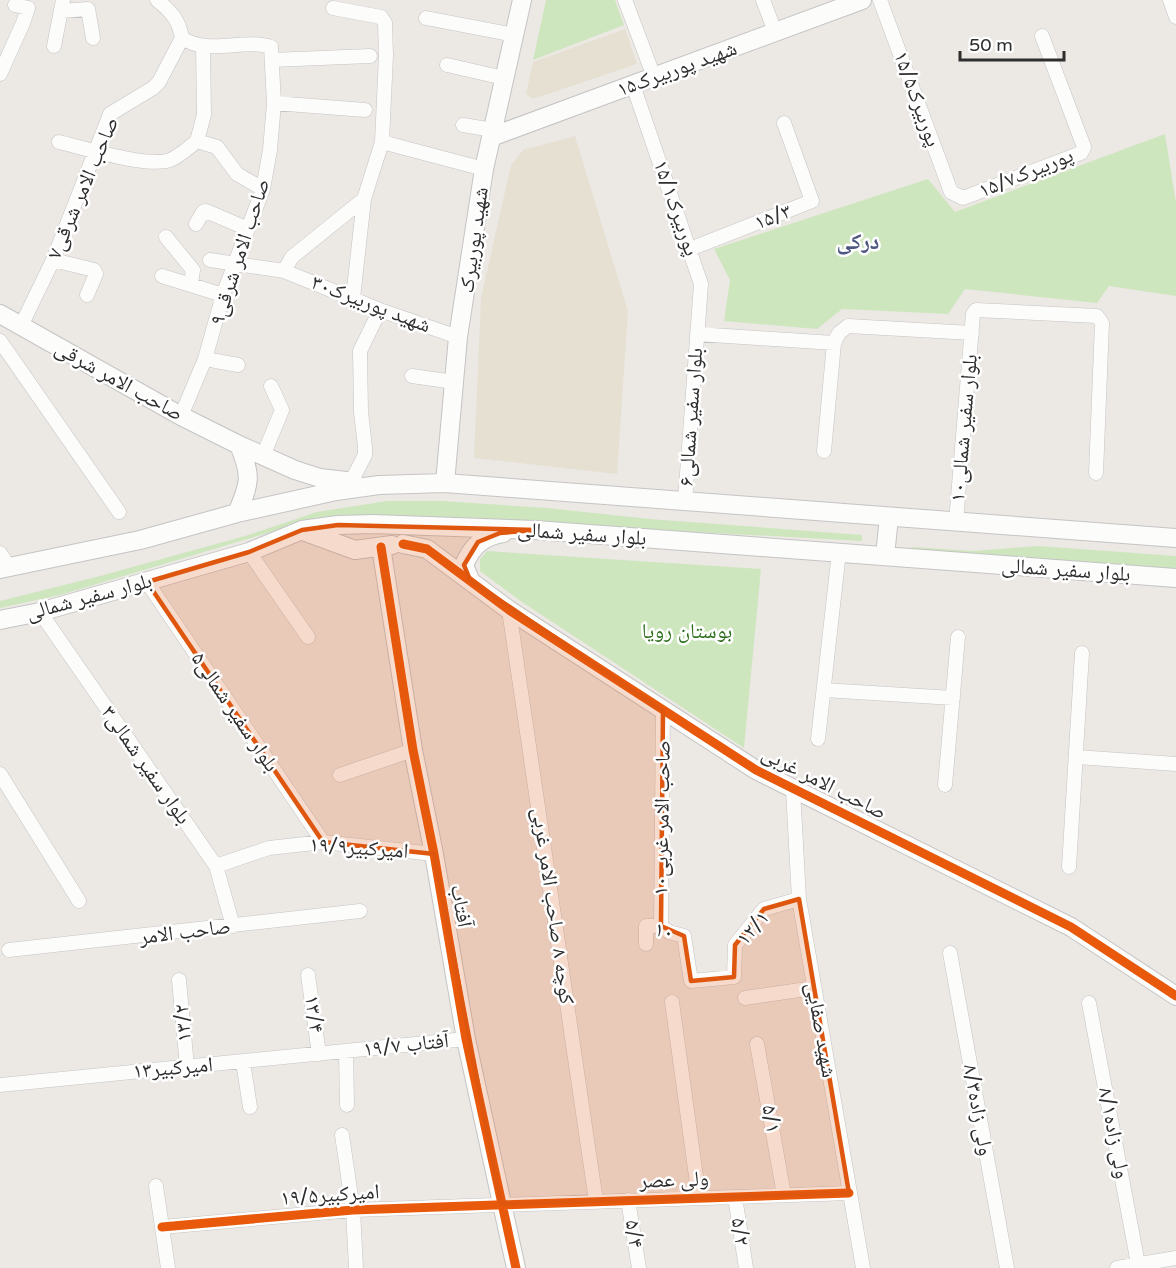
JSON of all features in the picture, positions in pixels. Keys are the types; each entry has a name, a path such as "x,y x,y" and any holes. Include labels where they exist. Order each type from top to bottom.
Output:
{"street":[{"path":"157,0 172,13 180,26 182,38 190,44 203,46 268,45 272,53 370,56"},
{"name":"شهید پوربیرک","path":"445,483 458,337 484,169 522,0"},
{"path":"625,0 654,77"},
{"path":"763,0 775,32"},
{"name":"شهید پوربیرک۱۵","path":"492,134 633,85 862,0"},
{"name":"پوربیرک۱۵/۵","path":"880,0 951,192 957,196"},
{"path":"1170,0 1176,17"},
{"path":"0,74 28,8 15,5"},
{"path":"54,46 62,5 88,9 93,38"},
{"path":"333,8 384,19 386,55 382,142 364,199 353,298"},
{"path":"426,18 514,35"},
{"name":"پوربیرک۱۵/۷","path":"957,196 963,198 1081,153 1084,147 1042,36"},
{"name":"صاحب الامر شرقی۷","path":"21,326 53,260 110,114 159,82 182,38"},
{"path":"59,142 128,159 170,160 197,141 204,115 203,46"},
{"name":"صاحب الامر شرقی۹","path":"181,416 205,359 223,295 263,189 270,150 274,103 272,53"},
{"path":"447,65 504,78"},
{"name":"پوربیرک۱۵/۱","path":"633,85 701,284 697,334"},
{"path":"274,103 366,110"},
{"name":"۱۵/۳","path":"690,249 812,201 784,123"},
{"path":"463,125 492,134"},
{"path":"197,141 217,147 237,174 263,189"},
{"path":"382,142 484,169"},
{"path":"284,271 292,257 364,199"},
{"path":"196,224 206,211 248,229"},
{"path":"166,237 193,270 191,284"},
{"path":"53,260 94,270 96,274 87,295"},
{"name":"شهید پوربیرک۳۰","path":"210,260 284,271 380,310 458,337"},
{"path":"162,276 223,295"},
{"name":"بلوار سفیر شمالی۱۰","path":"956,522 973,314 979,309 1098,316 1101,319 1096,472"},
{"path":"351,482 365,455 361,412 360,351 380,310"},
{"name":"صاحب الامر شرقی","path":"0,314 181,416 263,456 320,478 379,485"},
{"path":"824,451 834,344 840,333 848,326 972,333"},
{"path":"697,334 834,344"},
{"name":"بلوار سفیر شمالی۶","path":"685,501 697,334"},
{"path":"0,341 119,512"},
{"path":"205,359 238,365"},
{"path":"412,376 454,382"},
{"path":"263,456 282,410 271,386"},
{"path":"237,513 248,486 248,466 239,445"},
{"name":"بلوار سفیر شمالی","path":"3,563 140,540 237,513 336,491 379,485 445,483 1176,538"},
{"path":"885,556 889,517"},
{"name":"بلوار سفیر شمالی","path":"0,621 40,612 249,552 302,531 338,525 458,526 537,530 1176,578"},
{"path":"302,531 355,550 404,544 458,526"},
{"path":"470,580 464,565 478,542 487,536 500,533 537,530"},
{"name":"صاحب الامر غربی","path":"404,544 427,549 509,610 756,770 1071,927 1176,996"},
{"name":"آفتاب","path":"381,547 413,750 434,854 466,1039 516,1268"},
{"path":"249,552 308,637"},
{"path":"818,739 839,552"},
{"name":"بلوار سفیر شمالی۵","path":"147,582 323,842"},
{"name":"کوچه ۸ صاحب الامر غربی","path":"509,610 596,1201"},
{"name":"بلوار سفیر شمالی۳","path":"40,612 216,866 233,926"},
{"path":"945,785 958,637"},
{"path":"1069,867 1082,653"},
{"path":"824,690 953,698"},
{"name":"صاحب الامر غربی۱۰","path":"661,926 663,711"},
{"path":"340,775 413,750"},
{"path":"1077,757 1176,764"},
{"path":"0,774 79,901"},
{"name":"شهید صفایی","path":"793,790 799,899 863,1268"},
{"name":"امیرکبیر۱۹/۹","path":"216,866 269,848 323,842 434,854"},
{"name":"۱۲/۱","path":"734,977 735,945 764,909 799,899"},
{"name":"صاحب الامر","path":"9,950 360,911"},
{"name":"۱۰","path":"646,944 646,926 661,926 669,932 684,936 691,981 734,977"},
{"name":"ولی زاده۸/۳","path":"950,953 1007,1268"},
{"name":"۱۳/۴","path":"308,975 319,1054"},
{"name":"۱۳/۲","path":"179,980 187,1067"},
{"path":"745,998 814,988"},
{"path":"672,1002 699,1198"},
{"name":"ولی زاده۸/۱","path":"1089,1003 1138,1264"},
{"name":"آفتاب ۱۹/۷","path":"346,1051 466,1039"},
{"name":"۵/۱","path":"757,1044 784,1195"},
{"path":"346,1051 347,1105"},
{"name":"امیرکبیر۱۳","path":"0,1085 346,1051"},
{"path":"243,1062 250,1107"},
{"path":"342,1135 353,1210 356,1268"},
{"path":"156,1186 168,1268"},
{"name":"ولی عصر","path":"501,1204 849,1193"},
{"name":"۵/۲","path":"735,1197 746,1268"},
{"name":"۵/۴","path":"628,1200 639,1268"},
{"name":"امیرکبیر۱۹/۵","path":"162,1227 353,1210 501,1204"},
{"path":"1117,1268 1176,1258"}],"highlighted area":[{"path":"338,525 536,530 500,533 478,542 464,565 470,580 663,711 661,926 684,936 691,981 734,977 735,945 764,909 799,899 849,1193 501,1204 434,854 323,842 147,582 249,552 302,530"}],"shaded area":[{"path":"625,29 637,64 533,99 526,94 533,62"},
{"path":"575,136 628,311 617,474 474,458 481,298 511,165 523,150"}],"green space":[{"path":"546,0 615,0 624,25 533,60"},
{"path":"1165,134 1176,203 1176,296 1109,286 1097,303 965,289 948,314 842,309 817,329 724,321 730,280 714,249 928,179 955,212"},
{"path":"387,501 443,501 547,508 650,519 862,535 862,541 386,515 308,521 60,595 0,608 0,601 245,536 317,512"},
{"path":"1038,546 1176,556 1176,571 912,552 913,547 973,551"},
{"name":"بوستان رویا","path":"487,551 761,569 744,748 522,602 480,571 480,559"}],"cycle path":[{"path":"403,544 427,549 509,610 756,770 1071,927 1176,996"},
{"path":"381,547 413,750 434,854 466,1039 516,1268"},
{"path":"162,1227 353,1210 849,1193"}],"district":[{"name":"درکی","path":"858,242"}]}
